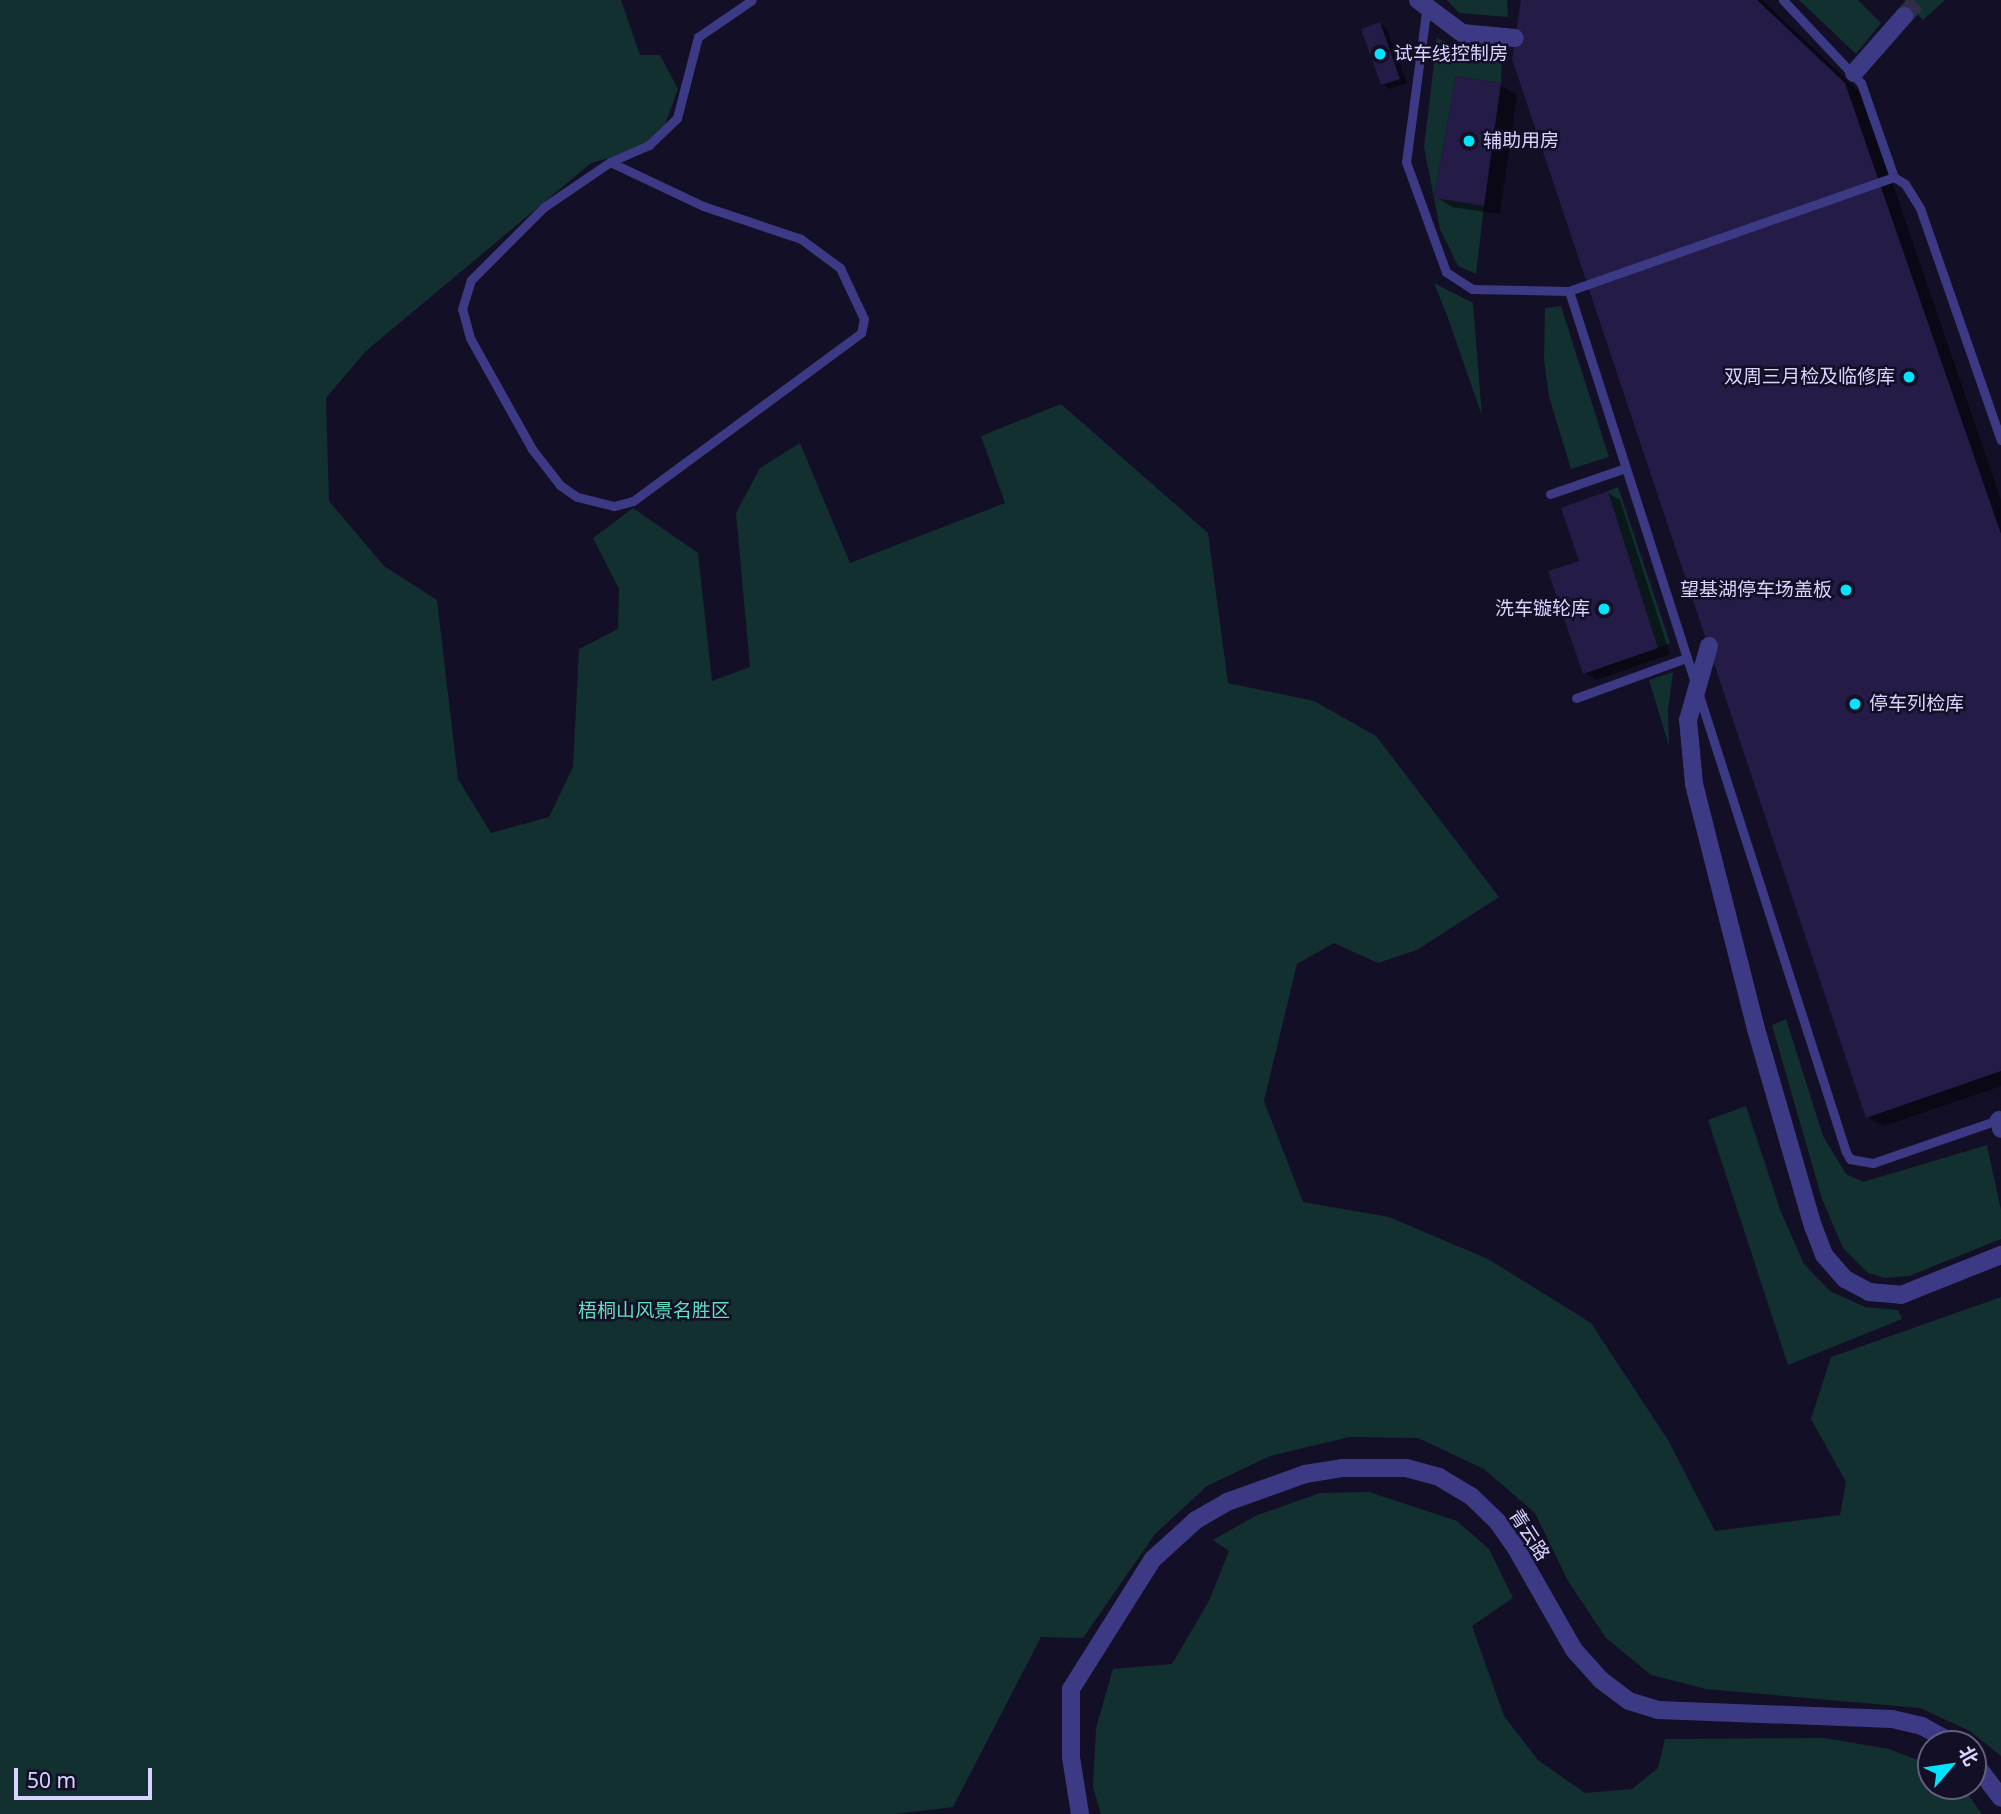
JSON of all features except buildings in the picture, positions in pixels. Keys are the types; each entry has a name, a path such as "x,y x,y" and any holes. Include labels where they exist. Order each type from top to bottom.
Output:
{"street":[{"path":"1418,0 1462,33 1515,38"},
{"path":"1854,73 1904,16"},
{"path":"1709,646 1688,720 1694,784 1756,1029 1812,1226 1824,1255 1845,1279 1869,1292 1901,1295 2001,1255"},
{"name":"青云路","path":"1080,1814 1071,1757 1071,1689 1153,1559 1188,1526 1227,1502 1305,1474 1342,1468 1406,1468 1439,1477 1471,1496 1497,1521 1517,1550 1574,1650 1601,1680 1629,1701 1658,1710 1892,1719 1929,1730"},
{"path":"1987,1780 2001,1798"}],"lane":[{"path":"610,162 703,206 801,239 840,268 864,318 861,334 633,501 614,506 577,498 560,485 526,438 470,338 462,309 471,280 544,207 610,162 649,145 677,118 698,37 752,0"},
{"path":"1427,0 1406,162 1446,272 1472,289 1569,291 1894,177"},
{"path":"1783,0 1861,83 1894,177 1905,184 1920,208 2001,440"},
{"path":"1569,291 1850,1160 1873,1163 2000,1123"},
{"path":"1550,494 1625,468"},
{"path":"1576,698 1686,658"}],"green space":[{"name":"梧桐山风景名胜区","path":"0,0 621,0 640,55 660,55 678,89 658,144 591,163 366,351 326,398 329,501 384,566 437,600 458,779 491,833 549,817 573,767 579,649 618,629 619,589 593,538 633,508 698,553 712,681 750,667 736,513 760,468 800,443 850,563 1005,503 981,436 1061,404 1208,533 1228,683 1314,701 1376,736 1499,897 1417,950 1378,963 1334,943 1297,964 1264,1101 1303,1202 1389,1217 1488,1259 1591,1323 1668,1440 1715,1531 1840,1515 1846,1482 1811,1419 1831,1357 2001,1297 2001,1756 1987,1745 1987,1730 1968,1730 1920,1708 1706,1689 1651,1675 1606,1638 1568,1581 1535,1513 1484,1469 1418,1438 1349,1437 1270,1456 1207,1486 1155,1534 1083,1638 1041,1637 953,1807 895,1814 0,1814"},
{"path":"1447,0 1507,0 1508,17 1459,13"},
{"path":"1799,0 1858,0 1881,23 1856,54"},
{"path":"1904,0 1945,0 1923,20"},
{"path":"1437,38 1459,50 1502,51 1501,83 1456,76 1434,198 1484,206 1476,274 1458,266 1440,229 1424,147"},
{"path":"1434,283 1473,303 1482,416 1448,318"},
{"path":"1561,306 1609,457 1571,469 1549,397 1544,359 1545,308"},
{"path":"1618,487 1670,643 1658,648 1608,491"},
{"path":"1673,672 1668,710 1669,746 1649,680"},
{"path":"1786,1019 1823,1136 1846,1174 1863,1182 1987,1145 2001,1210 2001,1239 1909,1276 1885,1278 1868,1273 1843,1248 1822,1199 1772,1025"},
{"path":"1746,1106 1781,1212 1804,1264 1830,1291 1865,1307 1898,1310 1902,1319 1788,1365 1708,1120"},
{"path":"1369,1492 1457,1521 1489,1549 1513,1598 1472,1626 1504,1716 1538,1760 1585,1793 1632,1789 1658,1768 1665,1739 1824,1738 1889,1749 1917,1760 1917,1800 1972,1800 1982,1814 1101,1814 1093,1787 1096,1728 1113,1669 1172,1664 1209,1601 1229,1551 1213,1540 1255,1516 1320,1493"}],"tunnel":[{"path":"1904,16 1919,0"}],"place":[{"name":"试车线控制房","path":"1380,54"},
{"name":"辅助用房","path":"1469,141"},
{"name":"双周三月检及临修库","path":"1909,377"},
{"name":"望基湖停车场盖板","path":"1846,590"},
{"name":"洗车镟轮库","path":"1604,609"},
{"name":"停车列检库","path":"1855,704"}]}
